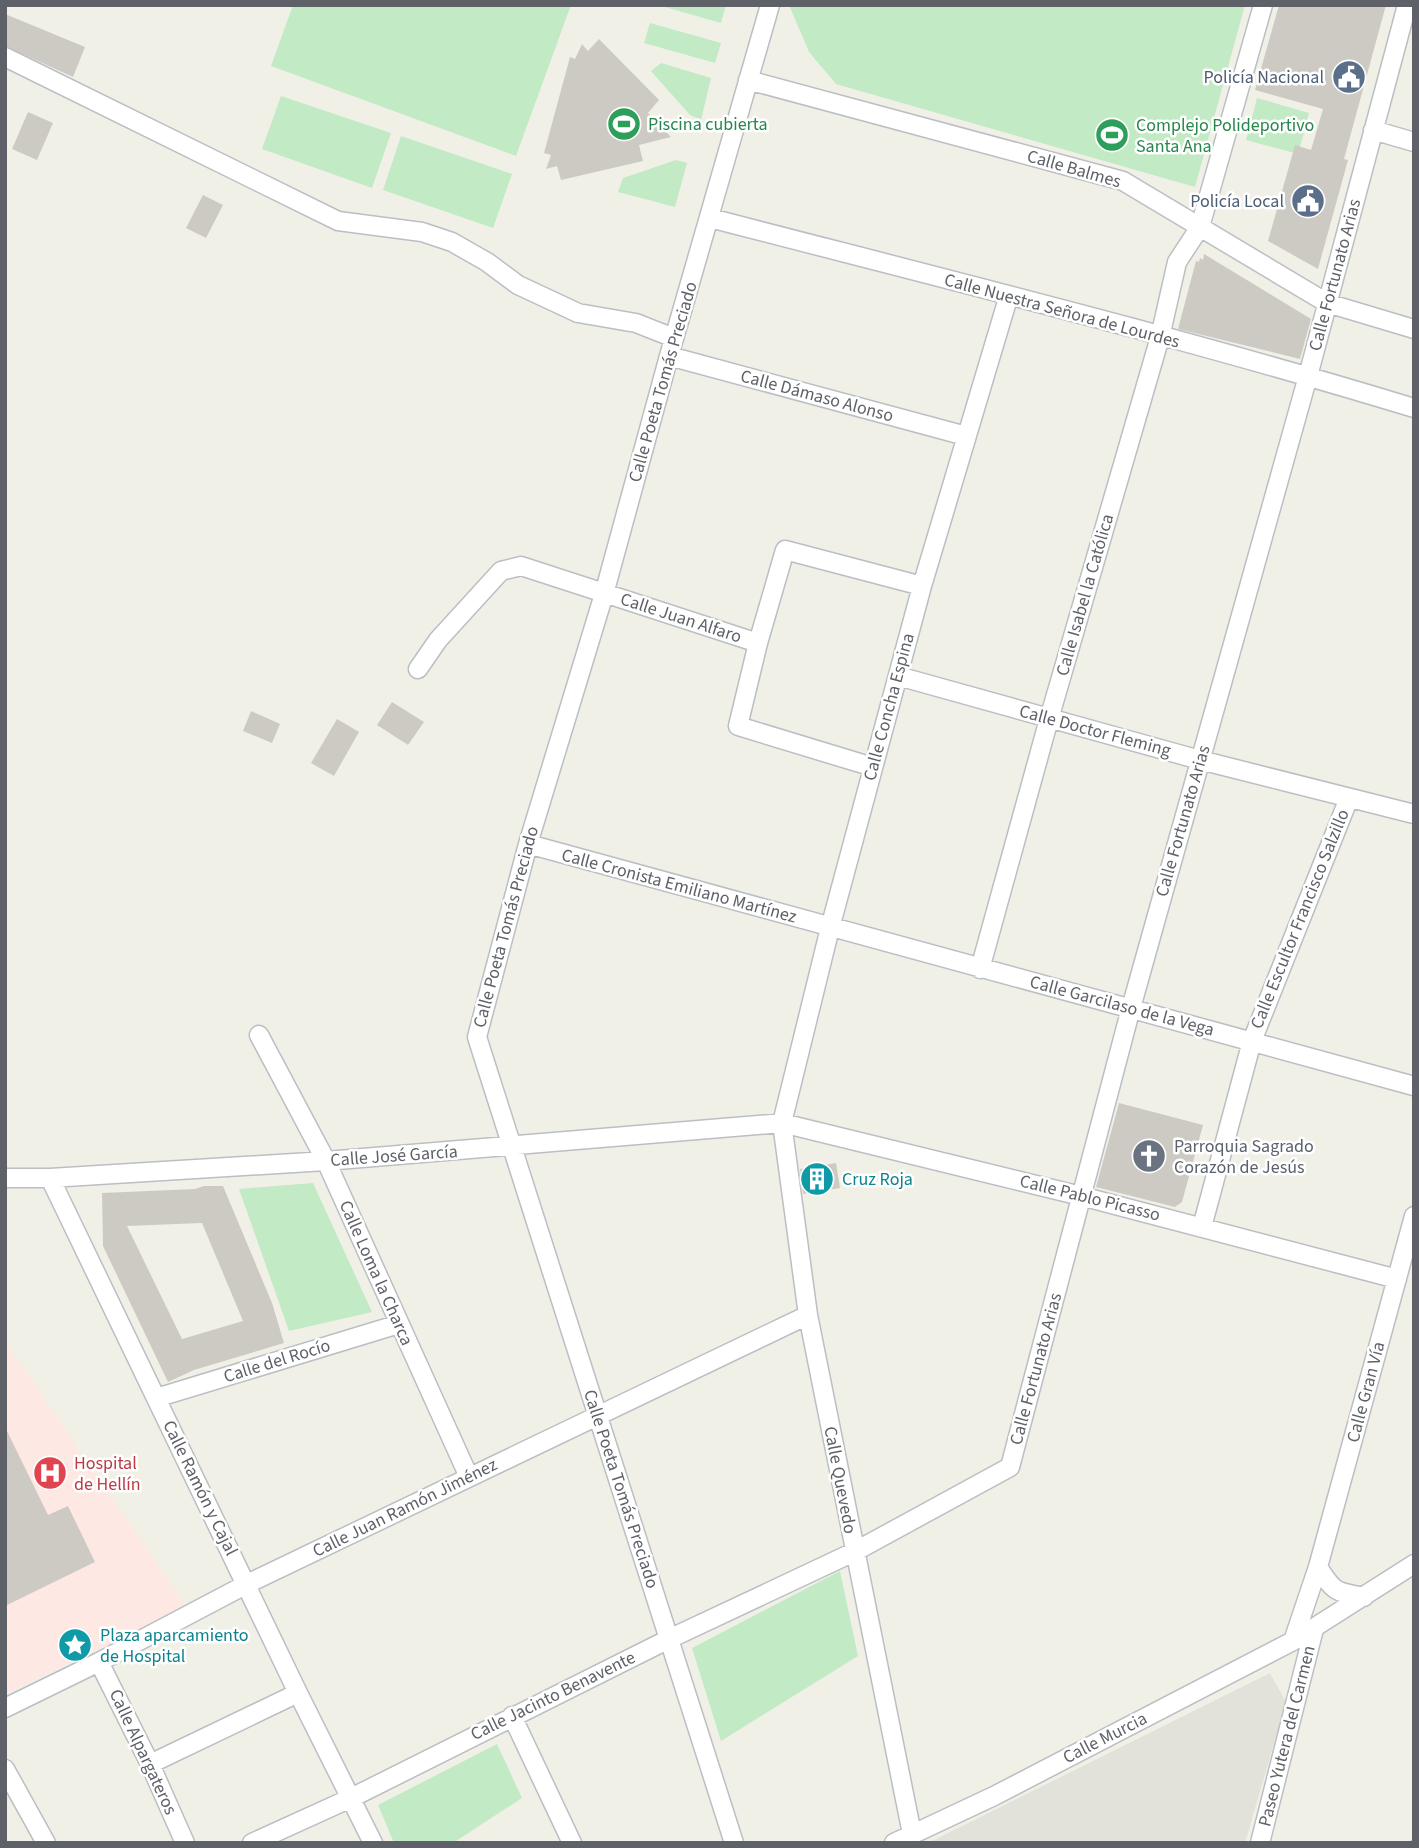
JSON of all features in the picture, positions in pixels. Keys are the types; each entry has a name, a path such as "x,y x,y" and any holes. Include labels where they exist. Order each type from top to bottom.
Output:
{"street":[{"name":"Calle Poeta Tomás Preciado","path":"734,1843 477,1037 528,844 604,594 770,5"},
{"name":"Calle Isabel la Católica","path":"980,969 1049,719 1160,337 1177,262 1200,227 1263,5"},
{"name":"Calle Fortunato Arias","path":"854,1552 1010,1468 1131,1008 1308,376 1407,5"},
{"path":"5,57 338,221 422,232 452,242 487,262 518,285 549,301 578,313 636,323 674,338"},
{"name":"Calle Balmes","path":"748,80 1123,181 1327,303 1414,328"},
{"path":"1373,130 1414,142"},
{"name":"Calle Nuestra Señora de Lourdes","path":"710,218 1009,295 1308,376 1414,408"},
{"name":"Calle Concha Espina","path":"782,1123 830,928 922,586 1009,295"},
{"name":"Calle Dámaso Alonso","path":"669,356 966,436"},
{"name":"Calle Juan Alfaro","path":"873,766 738,726 758,643 785,550 922,586"},
{"name":"Calle Juan Alfaro","path":"418,669 439,640 501,571 521,566 758,643"},
{"name":"Calle Doctor Fleming","path":"898,676 1200,760 1414,814"},
{"name":"Calle Escultor Francisco Salzillo","path":"1202,1227 1252,1041 1349,798"},
{"name":"Calle Cronista Emiliano Martínez","path":"528,844 830,928"},
{"name":"Calle Garcilaso de la Vega","path":"830,928 1414,1086"},
{"name":"Calle Loma la Charca","path":"259,1035 326,1161 469,1477"},
{"name":"Calle José García","path":"5,1178 50,1178 326,1161 782,1123"},
{"name":"Calle Pablo Picasso","path":"782,1123 1081,1196 1397,1279"},
{"name":"Calle Quevedo","path":"782,1123 808,1315 912,1834"},
{"name":"Calle Ramón y Cajal","path":"50,1178 373,1843"},
{"name":"Calle Gran Vía","path":"1293,1641 1318,1567 1414,1216"},
{"name":"Calle Juan Ramón Jiménez","path":"5,1708 100,1662 247,1584 808,1315"},
{"name":"Calle del Rocío","path":"156,1398 398,1324"},
{"name":"Calle Jacinto Benavente","path":"252,1843 351,1798 669,1639 854,1552"},
{"name":"Calle Murcia","path":"894,1843 994,1796 1293,1641 1414,1564"},
{"path":"1318,1567 1330,1587 1341,1593 1364,1597"},
{"name":"Paseo Yutera del Carmen","path":"1260,1843 1293,1721 1314,1629"},
{"name":"Calle Alpargateros","path":"100,1662 185,1843"},
{"path":"150,1764 298,1693"},
{"path":"512,1716 572,1843"},
{"path":"5,1769 46,1843"}],"shaded area":[{"name":"Hospital de Hellín","path":"5,1340 185,1605 146,1627 5,1694"},
{"path":"1270,1673 1286,1702 1245,1843 928,1843"}],"green space":[{"path":"293,5 571,5 516,156 271,66"},
{"path":"658,5 726,5 721,23"},
{"name":"Complejo Polideportivo Santa Ana","path":"789,5 1245,5 1195,187 836,84 809,52"},
{"path":"650,23 721,43 715,63 644,43"},
{"path":"661,63 711,78 701,120 690,115 651,71"},
{"path":"281,96 391,133 372,188 262,149"},
{"path":"1257,98 1309,113 1298,154 1246,140"},
{"path":"401,136 512,174 493,228 383,190"},
{"path":"676,160 687,163 675,207 618,192 623,178"},
{"path":"313,1183 372,1312 289,1331 239,1189"},
{"path":"840,1571 858,1656 721,1741 692,1648"},
{"path":"497,1744 522,1798 453,1843 394,1843 378,1805"}],"building":[{"path":"1279,5 1386,5 1344,159 1348,160 1318,269 1268,241 1295,145 1311,150 1323,109 1255,90"},
{"path":"5,14 85,47 73,77 5,46"},
{"path":"599,39 659,100 648,113 671,137 639,145 643,161 561,180 557,166 546,169 551,155 544,153 570,57 575,59 582,44 588,51"},
{"path":"28,112 53,123 37,160 12,149"},
{"path":"203,195 223,205 206,238 186,228"},
{"path":"1204,254 1311,319 1300,359 1178,329 1196,261 1199,262 1200,258 1203,260"},
{"path":"392,702 424,722 408,745 377,725"},
{"path":"251,711 280,724 272,743 243,731"},
{"path":"337,719 359,732 334,776 311,763"},
{"name":"Parroquia Sagrado Corazón de Jesús","path":"1119,1103 1203,1125 1182,1202 1175,1207 1096,1187"},
{"name":"Cruz Roja","path":"836,1163 840,1188 803,1194 800,1169"},
{"path":"223,1186 272,1303 284,1343 194,1370 168,1382 103,1246 102,1193","holes":["202,1223 243,1321 182,1339 127,1226"]},
{"name":"Hospital de Hellín","path":"5,1427 48,1515 68,1506 95,1562 5,1606"}],"place":[{"name":"Policía Nacional","path":"1349,77"},
{"name":"Piscina cubierta","path":"624,124"},
{"name":"Complejo Polideportivo Santa Ana","path":"1112,135"},
{"name":"Policía Local","path":"1308,201"},
{"name":"Parroquia Sagrado Corazón de Jesús","path":"1149,1156"},
{"name":"Cruz Roja","path":"817,1179"},
{"name":"Hospital de Hellín","path":"50,1473"},
{"name":"Plaza aparcamiento de Hospital","path":"75,1645"}]}
